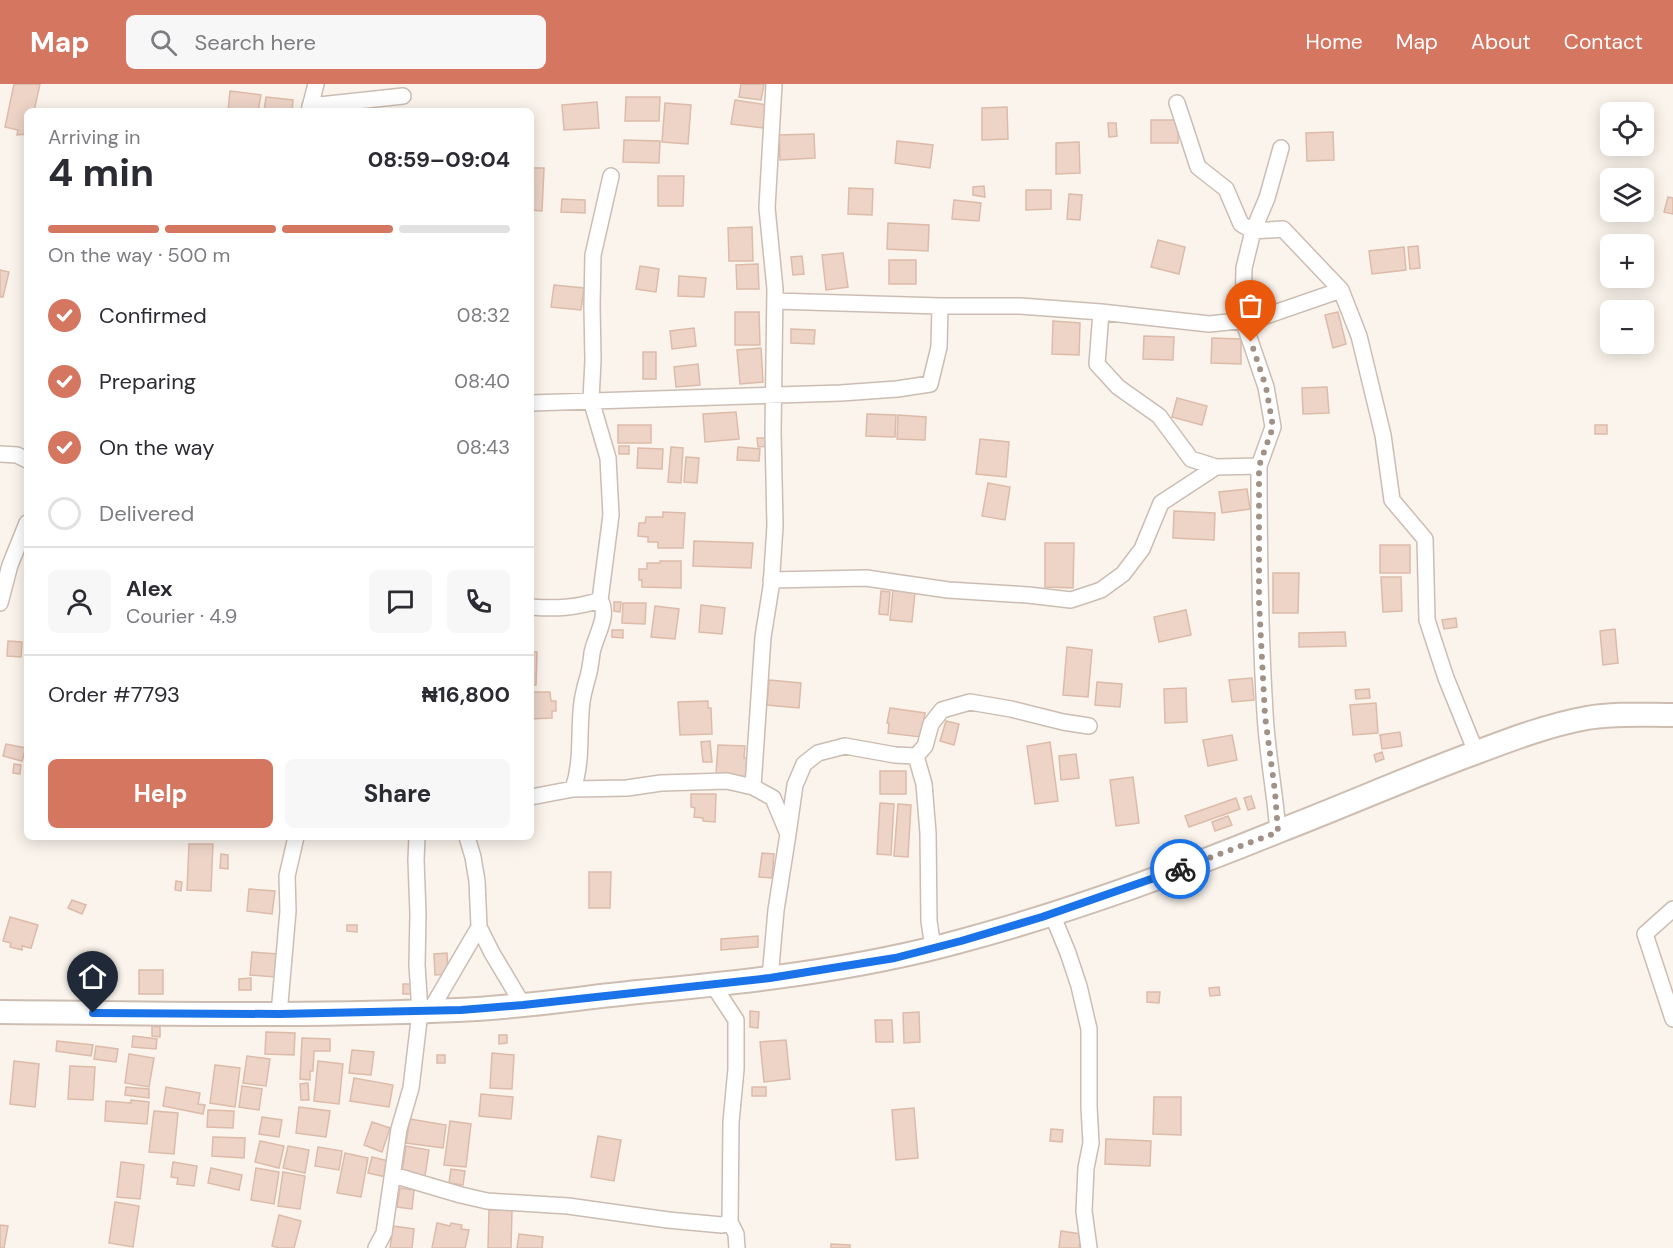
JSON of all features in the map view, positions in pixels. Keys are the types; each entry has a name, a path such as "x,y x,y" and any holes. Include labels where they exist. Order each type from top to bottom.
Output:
{"street":[{"path":"310,108 316,84"},
{"path":"753,787 763,637 771,580 775,526 775,301 767,208 774,84"},
{"path":"317,108 403,96"},
{"path":"1177,103 1198,167 1226,189 1241,224 1253,231 1283,230 1341,290 1359,336 1383,435 1392,500 1425,539 1427,620 1446,678 1476,752"},
{"path":"1278,832 1265,716 1259,602 1259,466 1273,427 1266,387 1243,320 1244,268 1253,231 1267,198 1281,148"},
{"path":"573,789 580,759 582,701 593,649 601,630 603,604 600,600 612,515 608,458 591,400 593,255 612,176"},
{"path":"775,301 1020,306 1209,324 1257,319 1341,290"},
{"path":"534,403 897,389 930,384 939,346 940,306"},
{"path":"1101,312 1097,364 1118,387 1159,416 1191,459 1216,467 1259,466"},
{"path":"0,454 24,456"},
{"path":"771,580 866,578 948,590 1071,600 1101,590 1124,574 1142,549 1161,503 1216,467"},
{"path":"0,603 10,566 24,531"},
{"path":"534,607 557,609 586,605 600,600"},
{"path":"916,756 925,746 932,724 942,710 970,702 1089,726"},
{"path":"0,1012 279,1014 425,1012 523,1005 713,985 895,958 1052,914 1157,878 1476,752 1526,735 1588,718 1619,715 1673,715"},
{"path":"770,978 776,910 795,785 804,764 818,753 845,746 895,755 916,756"},
{"path":"916,756 924,784 928,832 929,921 933,948"},
{"path":"534,796 573,789 627,788 662,783 727,781 753,787 773,798 788,834"},
{"path":"279,1014 288,911 287,876 295,840"},
{"path":"376,1248 384,1233 399,1129 411,1088 425,1012 417,965 417,840"},
{"path":"468,840 477,881 479,927 523,1005"},
{"path":"1673,909 1645,934 1673,1019"},
{"path":"1052,914 1079,986 1089,1029 1091,1143 1086,1168 1084,1211 1089,1248"},
{"path":"425,1012 479,927"},
{"path":"713,985 736,1020 736,1070 731,1122 730,1222 736,1234 737,1248"},
{"path":"393,1175 487,1201 568,1206 722,1225 730,1222"}],"building":[{"path":"14,84 40,84 35,108 24,108 24,134 17,135 18,130 5,127"},
{"path":"741,84 764,84 761,100 739,97"},
{"path":"230,91 261,95 259,108 228,108"},
{"path":"266,97 293,100 292,108 264,108"},
{"path":"626,97 660,97 659,121 625,121"},
{"path":"735,100 767,105 763,128 731,124"},
{"path":"597,102 599,128 564,130 562,105"},
{"path":"665,103 691,105 688,144 662,142"},
{"path":"1007,107 1008,139 982,140 982,108"},
{"path":"1151,120 1178,120 1178,143 1151,143"},
{"path":"1108,123 1116,123 1117,136 1109,137"},
{"path":"1333,132 1334,160 1307,161 1306,133"},
{"path":"814,134 815,158 780,160 779,135"},
{"path":"624,140 660,141 659,163 623,162"},
{"path":"897,141 933,145 930,168 895,163"},
{"path":"1079,142 1080,173 1056,174 1056,143"},
{"path":"534,168 544,168 542,211 534,210"},
{"path":"658,176 684,176 683,206 658,206"},
{"path":"984,186 985,197 973,195 973,187"},
{"path":"849,188 873,189 872,215 848,214"},
{"path":"1026,190 1051,190 1051,209 1026,210"},
{"path":"1069,194 1082,195 1080,220 1067,219"},
{"path":"1668,197 1673,198 1673,214 1664,212"},
{"path":"562,199 585,200 585,213 561,212"},
{"path":"954,200 981,203 979,221 952,219"},
{"path":"888,223 929,225 928,251 887,249"},
{"path":"752,227 753,261 729,261 728,228"},
{"path":"1158,240 1185,247 1179,274 1151,267"},
{"path":"1418,246 1420,268 1410,269 1408,247"},
{"path":"1404,247 1406,270 1372,274 1369,251"},
{"path":"843,253 848,287 826,290 822,255"},
{"path":"802,256 804,274 793,275 791,257"},
{"path":"889,260 916,260 916,284 889,284"},
{"path":"758,264 759,289 737,289 736,265"},
{"path":"640,266 659,269 656,292 636,289"},
{"path":"0,270 9,272 3,297 0,297"},
{"path":"679,276 706,278 704,297 678,296"},
{"path":"554,285 584,288 581,310 551,307"},
{"path":"735,312 759,312 760,345 735,345"},
{"path":"1338,312 1346,344 1333,348 1325,315"},
{"path":"1053,321 1080,323 1079,355 1052,354"},
{"path":"694,328 696,346 672,349 670,331"},
{"path":"791,329 815,330 814,344 791,343"},
{"path":"1144,336 1174,337 1173,360 1143,359"},
{"path":"1212,338 1241,339 1241,364 1211,363"},
{"path":"761,348 763,382 740,384 737,350"},
{"path":"643,352 656,352 656,379 643,379"},
{"path":"698,364 700,385 676,387 674,367"},
{"path":"1327,387 1329,413 1303,414 1302,388"},
{"path":"1177,398 1207,406 1202,425 1172,417"},
{"path":"736,412 739,439 705,442 703,414"},
{"path":"867,414 896,415 895,437 866,436"},
{"path":"898,415 926,417 925,440 897,439"},
{"path":"618,425 651,425 651,443 618,443"},
{"path":"1595,425 1607,425 1607,434 1595,434"},
{"path":"757,438 768,438 768,446 758,447"},
{"path":"980,439 1009,442 1006,477 976,474"},
{"path":"619,446 629,446 629,454 619,454"},
{"path":"671,447 683,448 681,483 668,482"},
{"path":"738,447 760,449 759,461 737,460"},
{"path":"638,448 663,449 662,469 637,468"},
{"path":"686,457 699,458 697,483 684,482"},
{"path":"988,483 1010,487 1005,520 982,516"},
{"path":"1247,489 1250,509 1222,513 1219,492"},
{"path":"1174,511 1215,513 1214,540 1173,538"},
{"path":"663,512 685,513 683,548 658,548 658,542 648,542 648,537 638,536 639,523 645,523 646,517 663,517"},
{"path":"694,541 753,543 751,568 693,566"},
{"path":"1045,543 1074,543 1073,588 1045,587"},
{"path":"1380,545 1410,545 1410,573 1380,573"},
{"path":"660,561 681,561 681,588 642,587 642,580 639,580 639,569 647,569 647,563 660,563"},
{"path":"1273,573 1299,573 1298,613 1273,613"},
{"path":"1381,577 1401,577 1402,611 1383,612"},
{"path":"893,590 915,592 912,622 890,620"},
{"path":"881,591 890,592 888,615 879,614"},
{"path":"614,602 621,602 620,612 614,611"},
{"path":"623,603 646,603 645,624 622,623"},
{"path":"701,605 725,608 722,634 699,632"},
{"path":"655,606 679,609 675,639 651,637"},
{"path":"1186,610 1191,635 1159,642 1154,617"},
{"path":"1456,618 1457,627 1444,629 1442,620"},
{"path":"1615,629 1618,663 1603,665 1600,631"},
{"path":"612,630 623,630 623,638 612,637"},
{"path":"1345,632 1346,646 1299,647 1299,633"},
{"path":"8,641 22,642 21,657 7,656"},
{"path":"1067,647 1092,650 1088,697 1063,695"},
{"path":"534,652 537,652 536,685 534,685"},
{"path":"1252,678 1254,700 1232,702 1229,680"},
{"path":"769,680 801,683 799,708 767,705"},
{"path":"1097,682 1122,684 1120,707 1095,705"},
{"path":"1186,688 1187,722 1165,723 1164,689"},
{"path":"1369,689 1370,698 1356,699 1355,690"},
{"path":"534,692 550,692 551,701 556,701 556,711 552,711 552,718 534,719"},
{"path":"708,701 708,708 711,708 712,734 680,735 678,702"},
{"path":"1376,703 1378,733 1353,735 1350,705"},
{"path":"890,708 925,713 921,737 888,733"},
{"path":"946,721 959,724 954,745 940,741"},
{"path":"1400,732 1402,746 1382,749 1380,735"},
{"path":"1232,735 1237,760 1208,766 1203,740"},
{"path":"710,741 712,762 703,762 701,742"},
{"path":"1050,742 1058,801 1035,804 1027,746"},
{"path":"6,744 24,748 22,761 3,756"},
{"path":"718,745 745,746 746,777 716,775"},
{"path":"1382,752 1384,759 1376,762 1374,755"},
{"path":"1076,754 1079,778 1061,780 1059,756"},
{"path":"14,764 21,765 20,774 13,773"},
{"path":"880,771 906,771 906,794 880,794"},
{"path":"1133,777 1139,823 1116,826 1110,780"},
{"path":"691,794 716,794 715,822 703,821 703,818 694,817 695,808 691,807"},
{"path":"1251,796 1255,808 1248,810 1244,798"},
{"path":"1236,798 1240,809 1189,827 1185,816"},
{"path":"880,803 894,804 891,855 877,854"},
{"path":"898,804 911,805 908,857 894,856"},
{"path":"1228,816 1232,825 1215,831 1212,822"},
{"path":"189,844 213,844 211,891 187,890"},
{"path":"762,853 774,854 772,878 759,877"},
{"path":"221,854 228,855 228,869 220,868"},
{"path":"589,872 611,872 610,908 589,908"},
{"path":"176,881 182,882 181,891 175,890"},
{"path":"249,889 275,891 272,914 247,911"},
{"path":"72,900 86,905 82,914 68,908"},
{"path":"10,917 38,925 31,948 22,946 22,950 10,947 11,943 3,941"},
{"path":"347,925 357,925 357,932 347,931"},
{"path":"758,936 758,947 721,950 721,939"},
{"path":"252,952 277,954 275,977 250,975"},
{"path":"447,953 448,974 435,975 434,954"},
{"path":"88,970 101,972 99,988 86,986"},
{"path":"139,970 163,970 163,994 139,994"},
{"path":"251,978 251,990 239,990 239,979"},
{"path":"403,984 411,984 411,994 403,994"},
{"path":"1219,987 1220,995 1210,996 1209,988"},
{"path":"1147,992 1160,992 1159,1003 1147,1002"},
{"path":"750,1011 759,1012 758,1028 750,1027"},
{"path":"919,1012 920,1042 904,1043 903,1013"},
{"path":"875,1020 892,1020 893,1042 876,1042"},
{"path":"152,1026 160,1027 160,1037 152,1036"},
{"path":"266,1032 295,1033 294,1055 265,1054"},
{"path":"499,1035 507,1035 507,1043 499,1044"},
{"path":"133,1036 157,1039 156,1049 132,1047"},
{"path":"302,1038 330,1039 330,1051 314,1051 310,1080 300,1079"},
{"path":"786,1040 790,1079 764,1082 760,1042"},
{"path":"57,1041 93,1045 91,1056 56,1051"},
{"path":"96,1046 118,1049 116,1062 94,1059"},
{"path":"352,1050 374,1052 371,1075 349,1073"},
{"path":"492,1053 514,1055 512,1089 490,1088"},
{"path":"129,1054 154,1058 149,1087 125,1083"},
{"path":"437,1055 445,1055 445,1063 437,1063"},
{"path":"247,1056 270,1059 266,1086 243,1083"},
{"path":"14,1061 39,1064 35,1107 10,1104"},
{"path":"318,1061 343,1064 339,1104 314,1101"},
{"path":"215,1065 240,1068 235,1107 210,1103"},
{"path":"70,1066 95,1067 93,1100 68,1099"},
{"path":"354,1078 393,1085 389,1107 350,1101"},
{"path":"308,1083 309,1100 301,1100 300,1084"},
{"path":"242,1086 262,1089 259,1110 239,1107"},
{"path":"126,1087 149,1089 149,1098 125,1095"},
{"path":"166,1087 200,1093 198,1104 205,1105 203,1114 163,1106"},
{"path":"752,1087 766,1087 766,1096 752,1096"},
{"path":"481,1094 513,1097 511,1119 479,1116"},
{"path":"1154,1097 1181,1097 1181,1135 1153,1134"},
{"path":"131,1100 149,1102 147,1124 105,1121 106,1101 131,1103"},
{"path":"299,1107 330,1111 326,1137 296,1133"},
{"path":"914,1108 918,1158 896,1160 892,1110"},
{"path":"208,1110 234,1111 233,1128 207,1127"},
{"path":"154,1111 178,1113 174,1154 149,1152"},
{"path":"262,1117 282,1120 279,1137 259,1134"},
{"path":"410,1119 446,1125 443,1148 406,1143"},
{"path":"450,1121 471,1124 466,1167 444,1165"},
{"path":"372,1122 390,1128 382,1152 364,1145"},
{"path":"1051,1129 1063,1130 1062,1142 1050,1141"},
{"path":"598,1136 621,1140 614,1181 591,1177"},
{"path":"213,1137 245,1138 244,1158 212,1156"},
{"path":"1106,1139 1151,1141 1150,1166 1105,1164"},
{"path":"260,1141 284,1146 279,1168 255,1162"},
{"path":"288,1146 309,1150 305,1173 283,1168"},
{"path":"406,1146 429,1150 425,1176 402,1172"},
{"path":"318,1147 342,1151 339,1170 315,1166"},
{"path":"345,1153 368,1158 361,1197 337,1193"},
{"path":"372,1157 389,1161 386,1177 368,1173"},
{"path":"121,1162 144,1165 140,1199 117,1197"},
{"path":"173,1162 197,1166 194,1186 177,1184 178,1178 171,1177"},
{"path":"211,1168 242,1175 239,1190 208,1183"},
{"path":"256,1168 279,1172 274,1204 251,1200"},
{"path":"451,1169 465,1171 463,1185 449,1183"},
{"path":"283,1172 305,1176 300,1209 278,1206"},
{"path":"400,1188 414,1190 412,1209 397,1207"},
{"path":"115,1202 139,1206 133,1247 109,1243"},
{"path":"489,1210 512,1210 511,1248 488,1248"},
{"path":"279,1215 301,1221 294,1248 272,1246"},
{"path":"437,1223 450,1226 451,1223 462,1225 461,1229 469,1230 465,1248 432,1248"},
{"path":"0,1225 8,1226 4,1248 0,1248"},
{"path":"393,1226 414,1229 412,1248 390,1248"},
{"path":"1061,1231 1081,1234 1079,1248 1059,1248"},
{"path":"519,1234 543,1237 542,1248 517,1248"},
{"path":"831,1244 850,1245 850,1248 831,1248"}],"way so far":[{"path":"1180,869 1278,832 1265,716 1259,602 1259,466 1273,427 1266,387 1251,342"}],"route":[{"path":"93,1013 279,1014 461,1010 770,978 895,958 961,941 1042,917 1180,869"}]}
